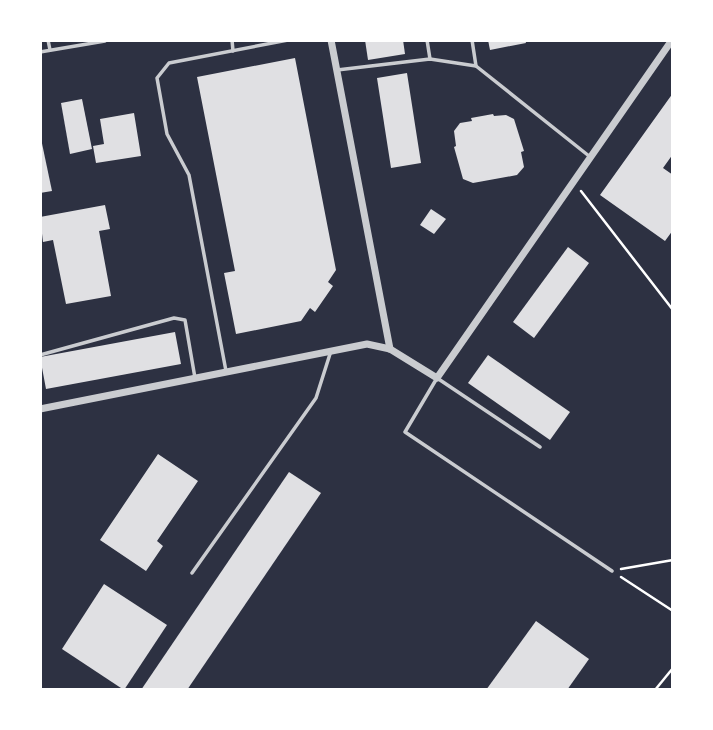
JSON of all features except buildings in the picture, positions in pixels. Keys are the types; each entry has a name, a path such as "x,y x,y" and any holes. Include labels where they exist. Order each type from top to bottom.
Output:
{"street":[{"path":"331,40 390,349"},
{"path":"40,409 367,344 390,349 437,378 672,40"}],"lane":[{"path":"48,40 50,50"},
{"path":"232,40 233,51"},
{"path":"226,371 189,175 167,134 157,78 169,63 288,40"},
{"path":"427,40 430,59"},
{"path":"472,40 476,66"},
{"path":"40,52 105,41"},
{"path":"337,70 430,59 476,66 590,157"},
{"path":"40,355 174,318 184,320 195,378"},
{"path":"192,573 316,398 330,351"},
{"path":"540,447 437,378 405,432 612,571"}],"path":[{"path":"573,181 673,310"},
{"path":"612,571 673,560"},
{"path":"612,571 673,611"},
{"path":"655,690 673,668"}]}
